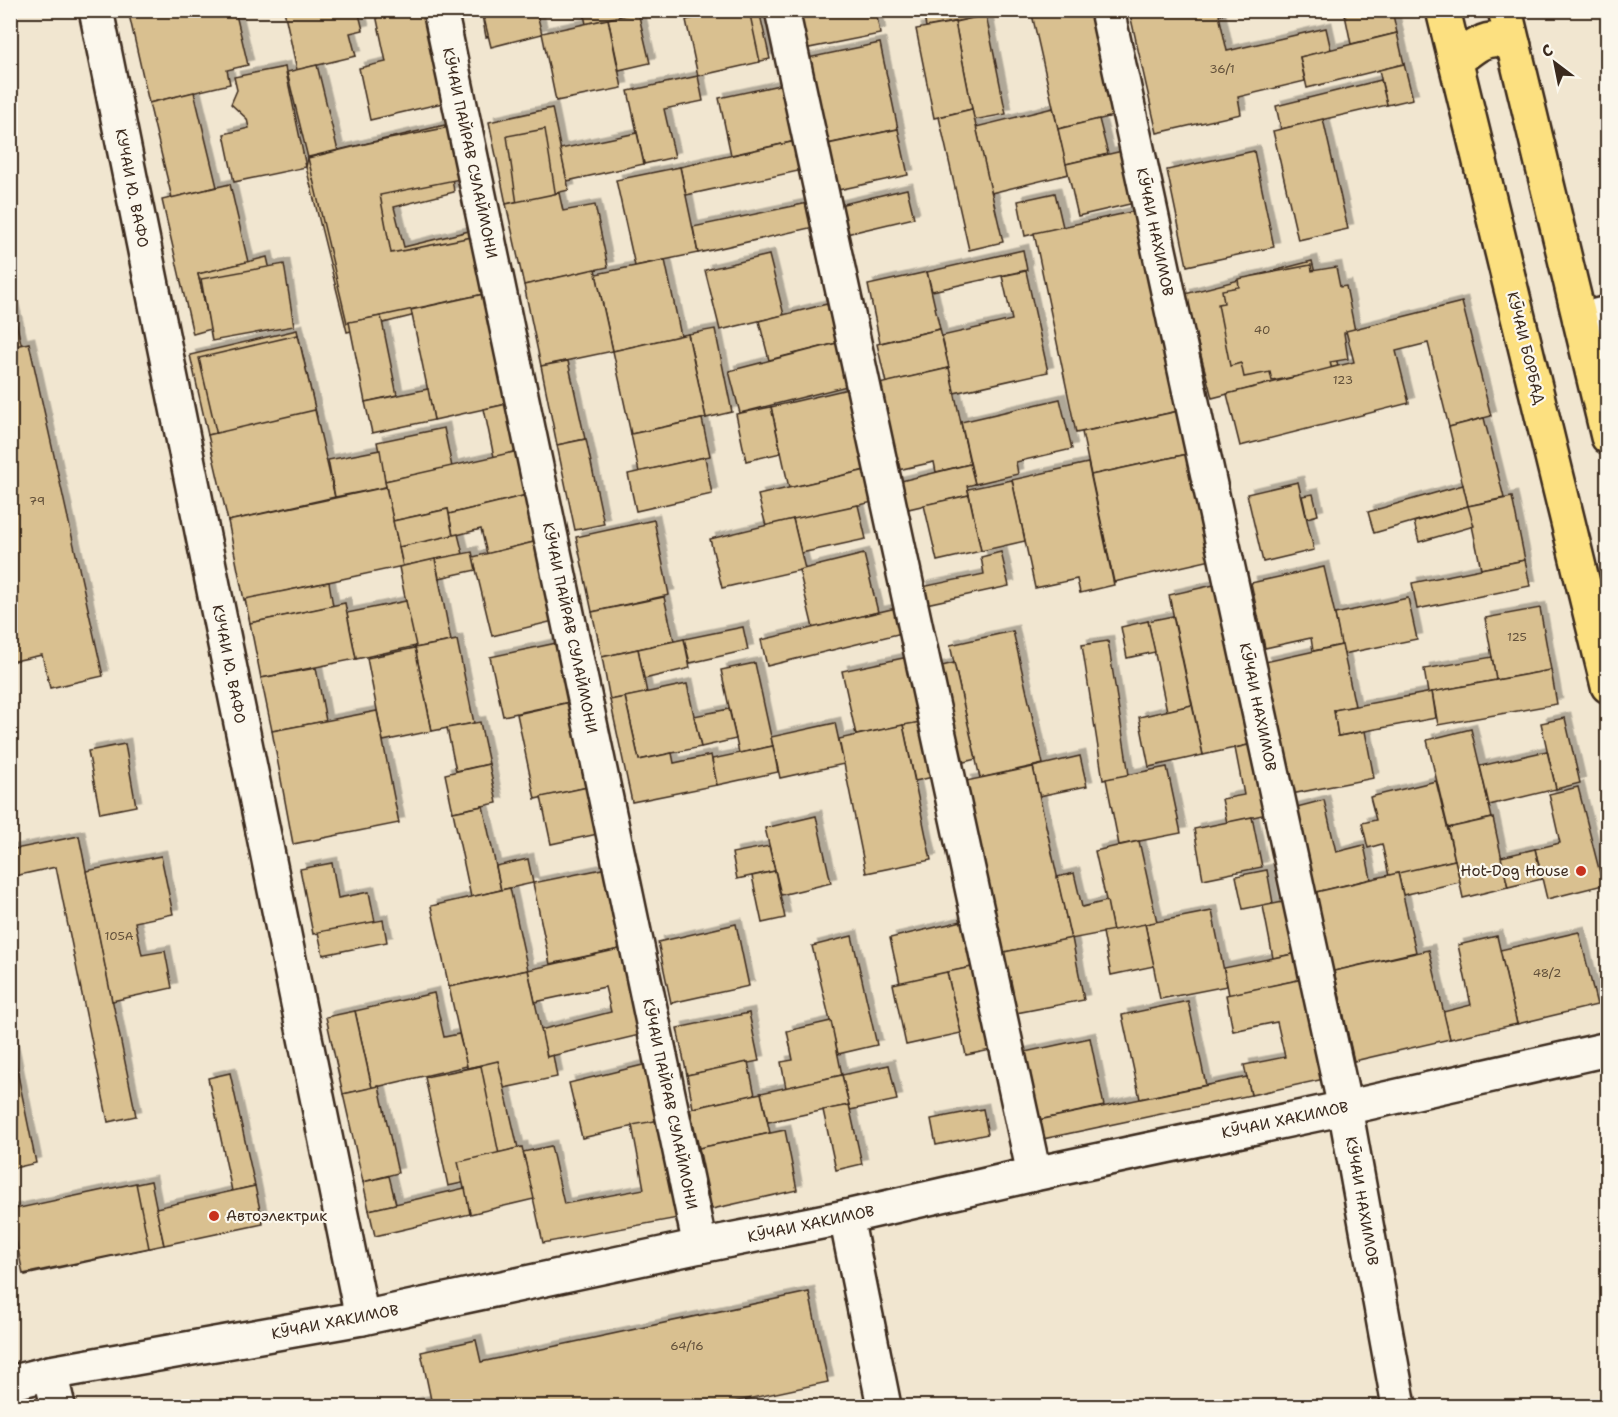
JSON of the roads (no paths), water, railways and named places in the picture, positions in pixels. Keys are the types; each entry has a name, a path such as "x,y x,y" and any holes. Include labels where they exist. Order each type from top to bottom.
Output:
{"main road":[{"name":"КӮЧАИ БОРБАД","path":"1443,10 1608,686"},
{"path":"1505,10 1594,317 1608,437"},
{"path":"1456,62 1487,40 1500,40 1514,46"}],"street":[{"name":"КУЧАИ Ю. ВАФО","path":"96,10 362,1318"},
{"name":"КӮЧАИ ПАЙРАВ СУЛАЙМОНИ","path":"441,10 700,1246"},
{"path":"782,10 1034,1174"},
{"name":"КӮЧАИ НАХИМОВ","path":"1107,10 1345,1108 1399,1407"},
{"name":"КӮЧАИ ХАКИМОВ","path":"10,1383 50,1373 362,1318 846,1217 1608,1049"},
{"path":"846,1217 884,1407"},
{"path":"50,1373 58,1407"}],"place":[{"name":"Hot-Dog House","path":"1581,871"},
{"name":"Автоэлектрик","path":"214,1216"}]}
